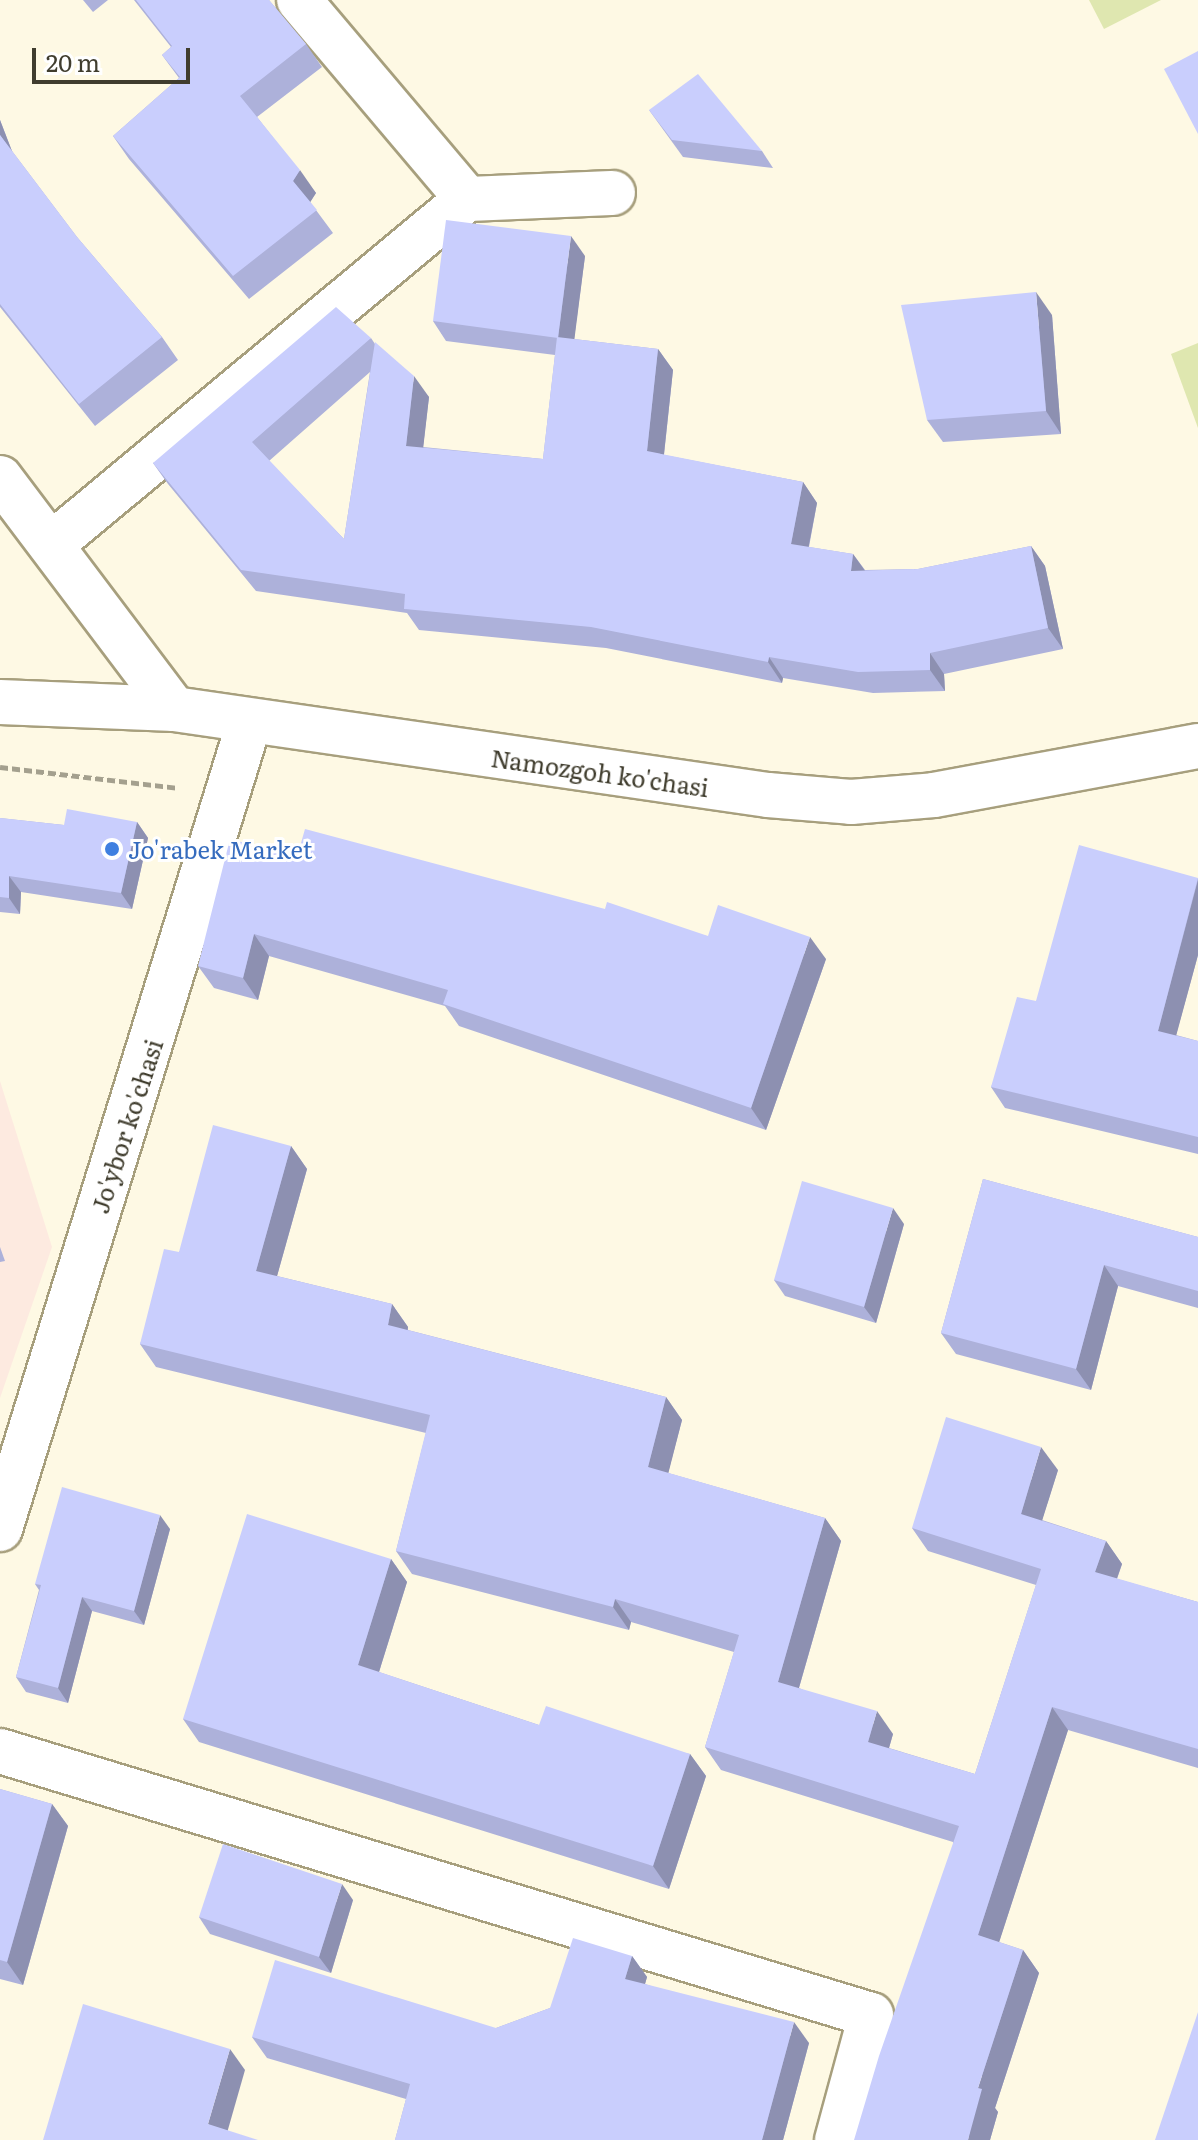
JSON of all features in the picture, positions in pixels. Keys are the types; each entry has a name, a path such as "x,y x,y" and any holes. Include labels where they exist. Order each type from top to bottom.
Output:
{"street":[{"path":"299,0 467,199"},
{"path":"52,544 467,199 613,193"},
{"path":"0,478 174,709"},
{"name":"Namozgoh ko'chasi","path":"0,702 174,709 249,723 768,795 851,802 934,795 1198,746"},
{"name":"Jo'ybor ko'chasi","path":"0,1529 249,723"},
{"path":"0,1751 871,2015 837,2140"}],"path":[{"path":"0,767 186,789"}],"shaded area":[{"path":"0,1081 52,1247 0,1398"}],"green space":[{"path":"1089,0 1161,0 1104,29"},
{"path":"1198,343 1198,428 1171,354"}],"building":[{"path":"136,0 269,0 306,44 240,96 300,170 293,181 317,210 233,276 113,136 180,77 162,55 172,46"},
{"path":"1198,51 1198,134 1164,69"},
{"path":"698,74 762,151 672,140 649,110"},
{"path":"0,135 77,237 162,337 79,404 0,304"},
{"path":"446,220 571,236 558,338 433,321"},
{"path":"1036,292 1046,411 927,420 901,305"},
{"path":"336,307 371,338 252,442 344,539 375,342 414,376 406,446 543,459 557,337 658,349 647,451 803,482 791,544 853,554 851,571 918,569 1031,546 1048,628 930,653 930,670 858,672 769,657 768,662 591,627 404,609 405,594 241,570 153,463"},
{"path":"67,809 137,822 121,893 9,876 9,898 0,897 0,818 64,825"},
{"path":"305,829 605,909 607,902 708,936 718,905 810,937 751,1108 443,1004 448,990 254,934 243,978 198,966 230,839 297,857"},
{"path":"1079,845 1198,878 1158,1031 1198,1041 1198,1137 991,1087 1017,997 1036,1001"},
{"path":"213,1125 291,1146 256,1271 392,1304 388,1325 666,1397 648,1467 825,1518 778,1682 877,1711 868,1742 975,1774 1041,1569 912,1528 946,1417 1041,1447 1021,1514 1106,1541 1095,1572 1198,1602 1198,1749 1052,1707 978,1935 1023,1950 978,2088 982,2089 968,2140 854,2140 879,2056 959,1826 705,1747 739,1635 615,1599 613,1607 396,1551 430,1415 140,1344 164,1249 179,1252"},
{"path":"983,1179 1198,1237 1198,1291 1104,1265 1076,1369 941,1333"},
{"path":"802,1181 893,1208 864,1307 774,1280"},
{"path":"62,1487 160,1515 134,1611 82,1597 58,1688 16,1677 41,1585 35,1584"},
{"path":"247,1514 391,1559 358,1665 539,1725 546,1706 690,1754 653,1866 183,1719"},
{"path":"0,1789 52,1804 7,1962 0,1960"},
{"path":"223,1844 342,1884 319,1957 199,1917"},
{"path":"573,1938 632,1956 625,1979 794,2022 762,2140 395,2140 410,2084 252,2037 275,1960 496,2028 550,2008"},
{"path":"83,2004 230,2049 208,2124 258,2140 43,2140"},
{"path":"1198,2012 1198,2140 1155,2140"}],"place":[{"name":"Jo'rabek Market","path":"112,849"}]}
